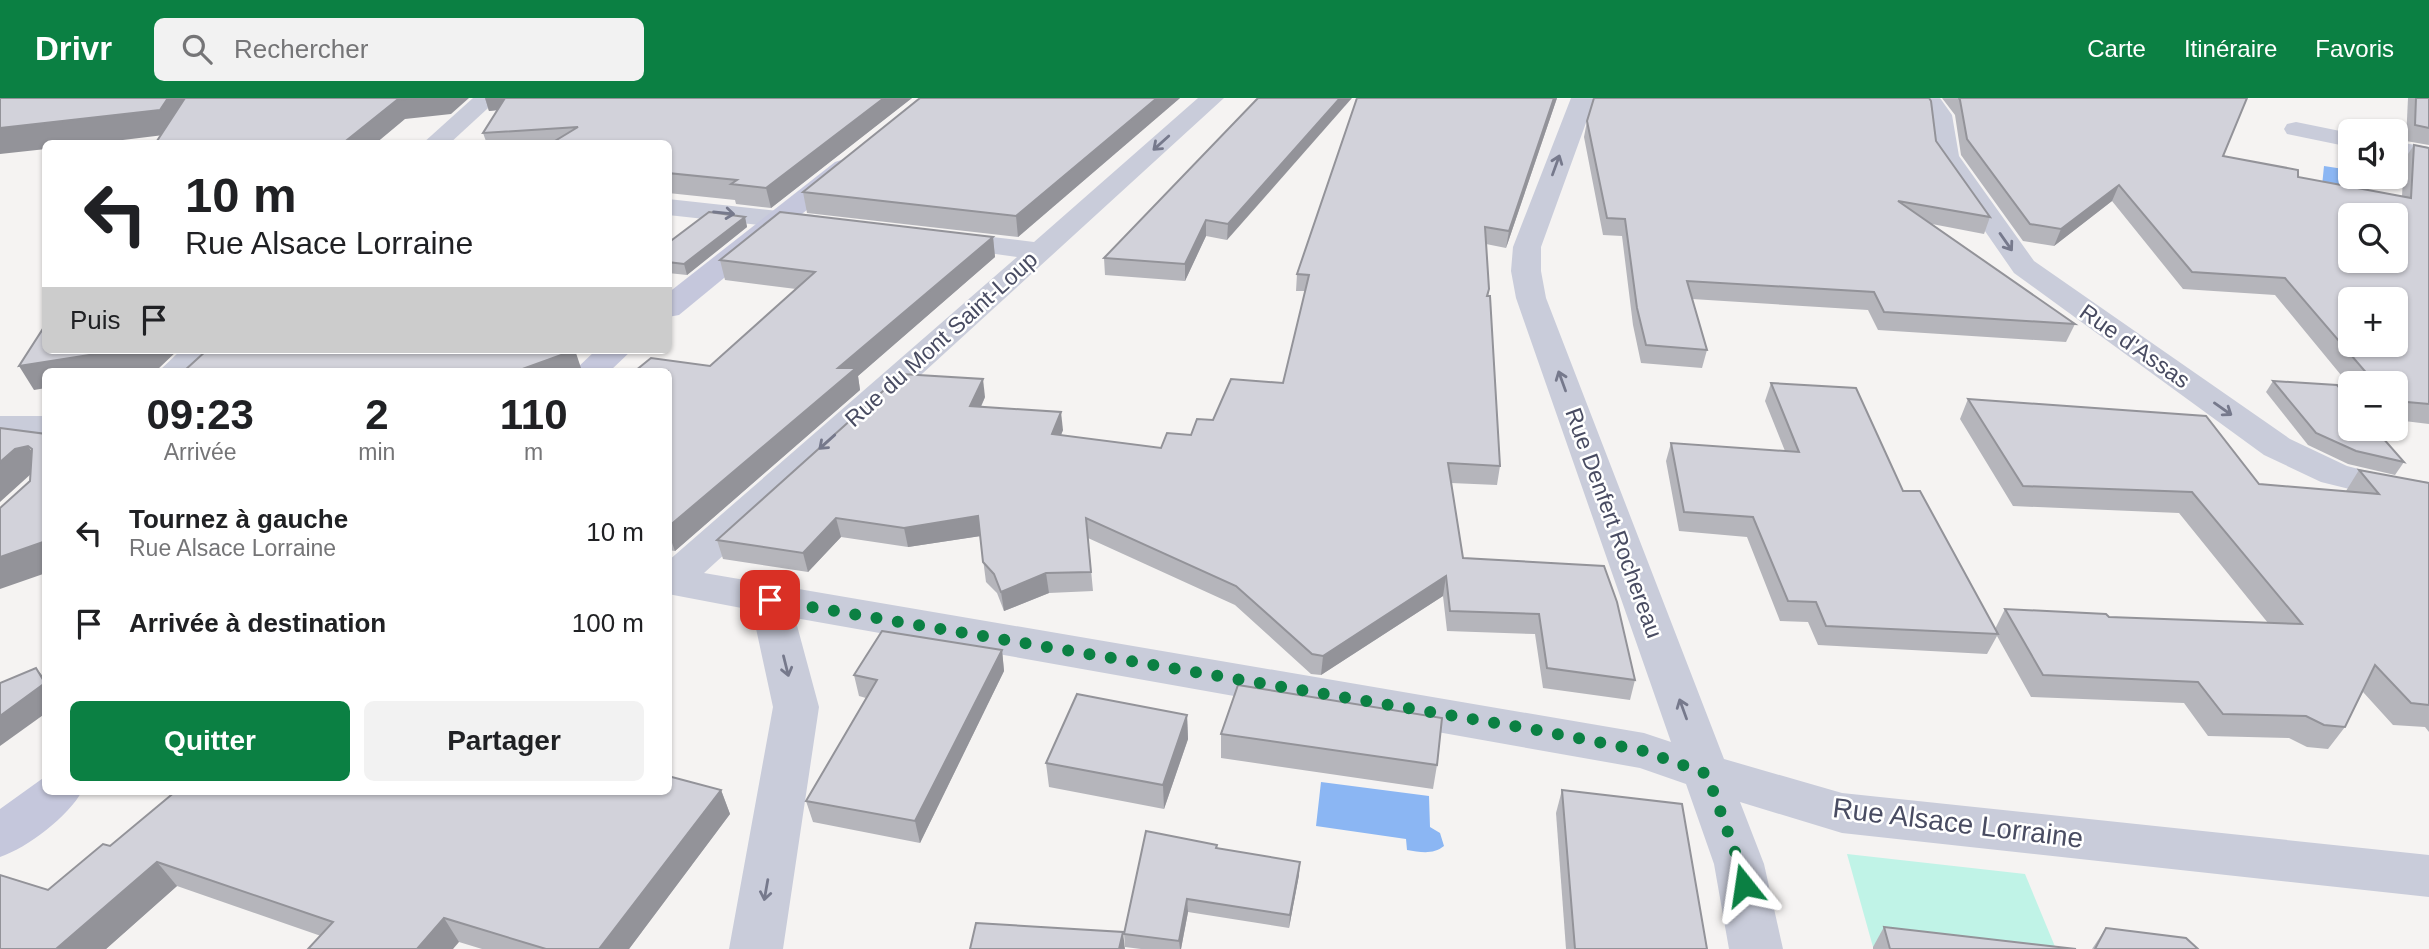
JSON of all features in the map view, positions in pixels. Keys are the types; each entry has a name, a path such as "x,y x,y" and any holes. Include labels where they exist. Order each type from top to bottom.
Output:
{"main road":[{"path":"672,305 866,150"},
{"path":"594,368 611,354"},
{"path":"0,837 53,795"}],"street":[{"path":"439,140 487,98"},
{"name":"Rue du Mont Saint-Loup","path":"672,578 1212,98"},
{"name":"Rue Denfert Rochereau","path":"1583,98 1527,247 1526,271 1531,298 1739,863 1756,949"},
{"name":"Rue d'Assas","path":"1928,98 1940,115 1946,156 2024,267 2277,447 2334,474 2386,487 2429,493"},
{"path":"2296,129 2338,138"},
{"path":"2408,151 2429,155"},
{"path":"672,207 841,226"},
{"path":"921,236 1040,251"},
{"path":"179,368 196,354"},
{"path":"0,426 42,426"},
{"name":"Rue Alsace Lorraine","path":"672,580 770,600 1531,729 1644,751 1707,774 1842,813 2429,876"},
{"path":"756,949 796,708 770,600"}],"green space":[{"path":"1847,854 2025,874 2056,949 1873,947"}],"water":[{"path":"2324,166 2338,168 2338,189 2357,189 2357,193 2322,186"},
{"path":"1321,782 1429,796 1430,827 1440,833 1444,846 1431,852 1412,851 1407,850 1406,839 1316,826"}],"building":[{"path":"0,98 168,98 160,110 0,128"},
{"path":"185,98 416,98 397,100 347,140 158,140"},
{"path":"505,98 884,98 766,188 731,184 737,180 672,173 672,140 557,140 578,127 483,133"},
{"path":"920,98 1157,98 1016,216 803,192"},
{"path":"1258,98 1340,98 1228,224 1206,220 1185,264 1104,258"},
{"path":"1357,98 1554,98 1509,231 1485,227 1489,289 1487,296 1490,296 1500,466 1448,463 1463,558 1604,566 1617,602 1635,680 1547,668 1539,614 1450,611 1446,576 1323,656 1312,654 1236,586 1086,518 1091,572 1046,573 1001,592 994,574 983,562 978,516 904,528 836,518 803,553 717,540 902,374 983,379 970,406 1061,412 1052,434 1161,448 1167,433 1191,435 1197,419 1213,420 1231,379 1283,383 1309,275 1297,274"},
{"path":"1594,98 1929,98 1936,141 1990,217 1898,201 2075,324 1884,312 1874,292 1687,281 1707,350 1646,345 1637,308 1625,219 1607,218 1587,121"},
{"path":"1959,98 2247,98 2223,156 2298,170 2298,177 2338,184 2338,189 2363,189 2411,198 2414,145 2429,148 2429,404 2408,402 2408,371 2365,371 2353,357 2408,357 2408,287 2338,287 2338,340 2285,278 2192,272 2119,185 2061,229 2030,224 1967,139"},
{"path":"2416,98 2429,98 2429,128 2415,125"},
{"path":"709,212 745,217 684,264 672,262 672,240"},
{"path":"780,212 993,237 838,368 856,368 672,524 672,368 639,368 651,358 710,366 815,272 720,260"},
{"path":"42,330 42,354 96,354 19,366"},
{"path":"203,354 564,354 525,368 187,368"},
{"path":"2273,381 2337,385 2338,441 2386,441 2404,462 2356,451 2316,433"},
{"path":"1771,383 1856,388 1903,491 1920,491 1998,634 1826,626 1816,602 1788,601 1753,517 1684,512 1671,443 1799,452"},
{"path":"1968,399 2206,416 2259,484 2379,494 2359,470 2429,483 2429,705 2411,703 2375,665 2345,727 2324,725 2306,716 2223,714 2198,682 2043,675 2005,609 2106,614 2109,617 2302,624 2192,492 2023,486"},
{"path":"0,428 42,433 42,542 0,557 0,508 30,481 32,449 28,446 15,449 0,462"},
{"path":"882,631 1002,650 915,821 806,801 877,680 854,675"},
{"path":"36,668 42,678 42,685 0,716 0,683"},
{"path":"1238,685 1442,718 1437,765 1221,734"},
{"path":"1077,694 1187,715 1163,785 1046,763"},
{"path":"672,777 721,790 599,949 546,949 444,918 417,949 308,949 333,922 157,862 56,949 0,949 0,875 48,890 103,844 110,846 171,795 672,795"},
{"path":"1562,790 1682,804 1707,949 1575,949"},
{"path":"1146,831 1217,845 1216,848 1300,862 1290,915 1187,899 1179,941 1124,934"},
{"path":"976,923 1123,932 1119,949 970,949"},
{"path":"1884,927 2076,949 1890,949"},
{"path":"2106,928 2186,938 2198,949 2095,949"}],"route":[{"path":"770,600 1531,729 1644,751 1707,774 1739,863 1744,885"}]}
